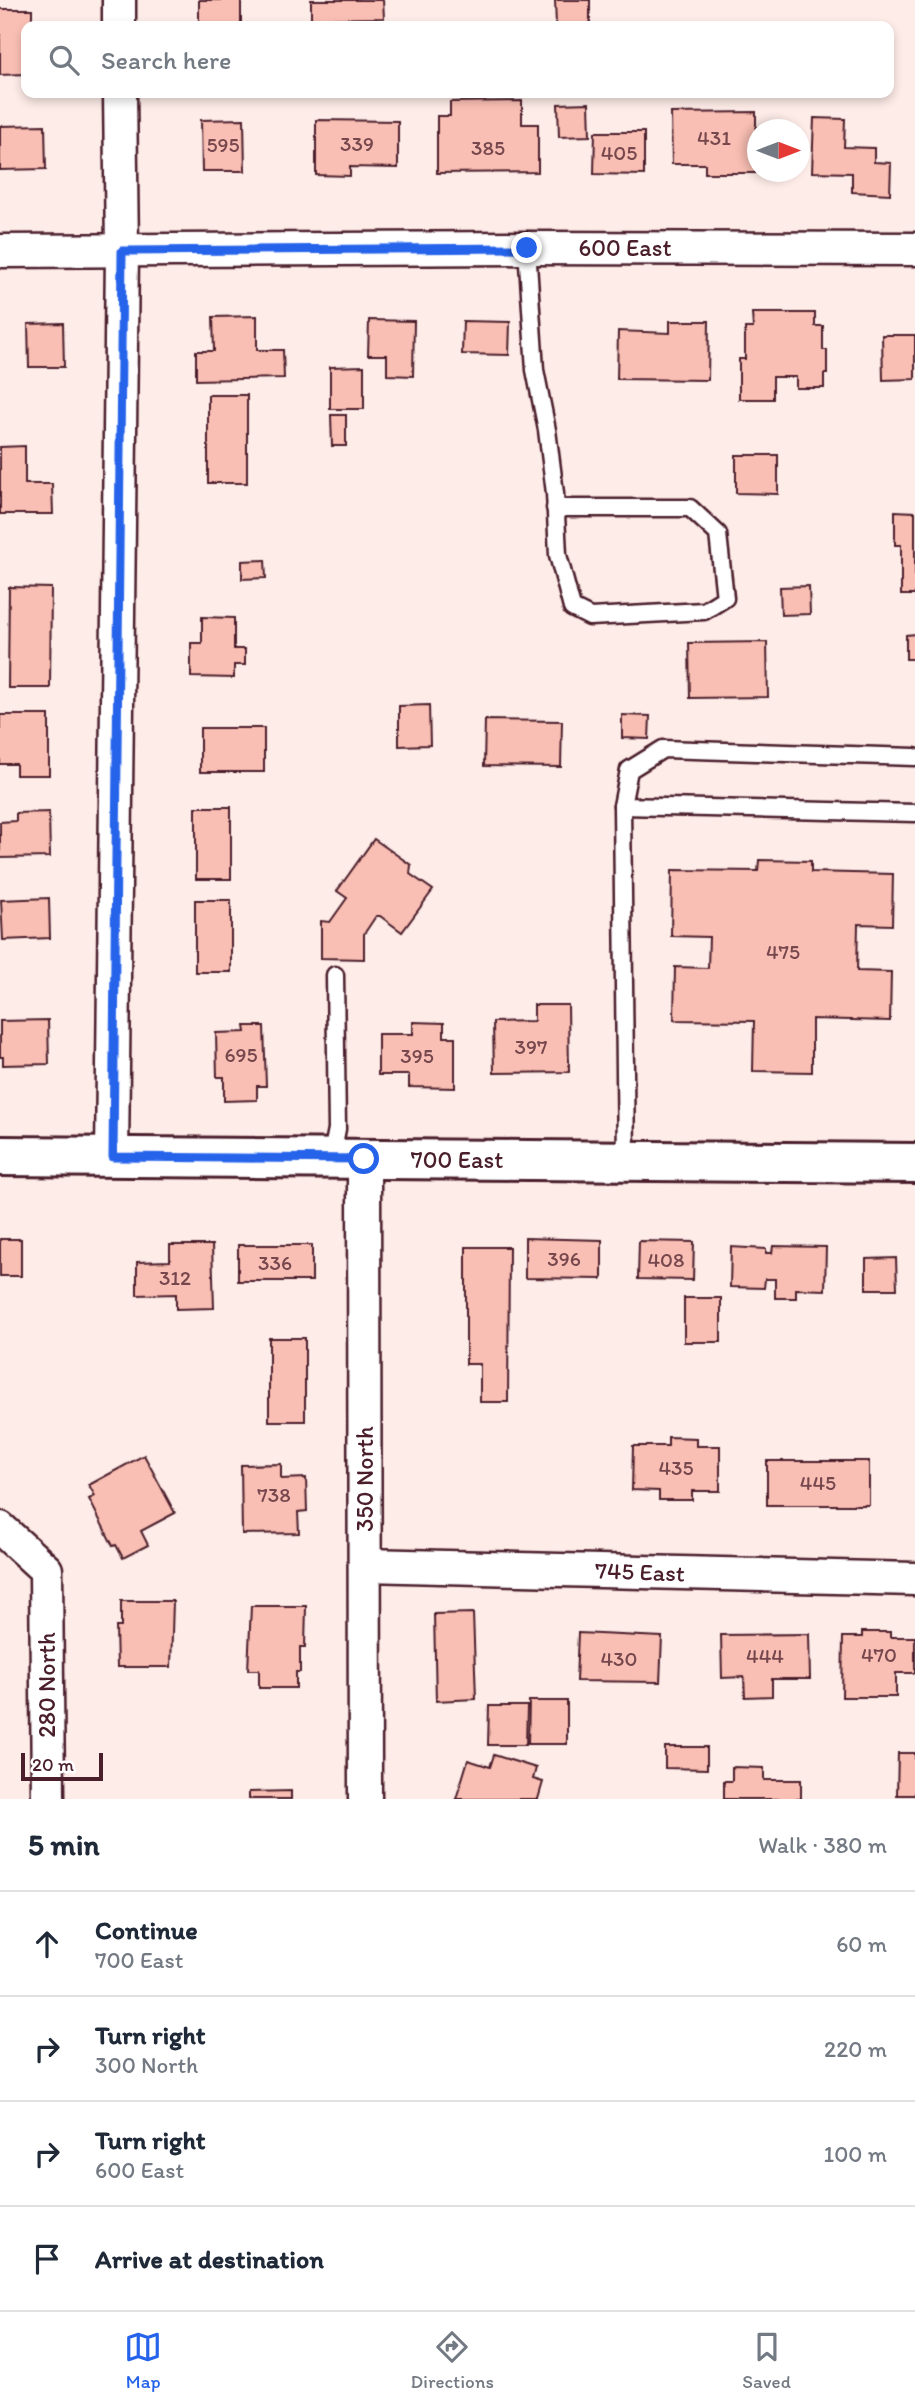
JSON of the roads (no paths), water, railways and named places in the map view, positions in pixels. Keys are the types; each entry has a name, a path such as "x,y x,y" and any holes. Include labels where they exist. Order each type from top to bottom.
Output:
{"street":[{"path":"119,0 119,21"},
{"path":"113,1157 122,251 120,98"},
{"name":"600 East","path":"0,251 915,249"},
{"name":"700 East","path":"0,1156 915,1163"},
{"name":"350 North","path":"348,1159 366,1565 365,1799"},
{"name":"280 North","path":"0,1528 46,1570 48,1799"},
{"name":"745 East","path":"366,1565 915,1579"}],"lane":[{"path":"527,248 535,370 547,430 558,555 572,608 590,617 704,611 725,598 719,534 690,508 555,508"},
{"path":"626,1161 622,806 629,770 663,749 915,757"},
{"path":"622,806 915,813"},
{"path":"335,975 337,1129 348,1159"}]}
